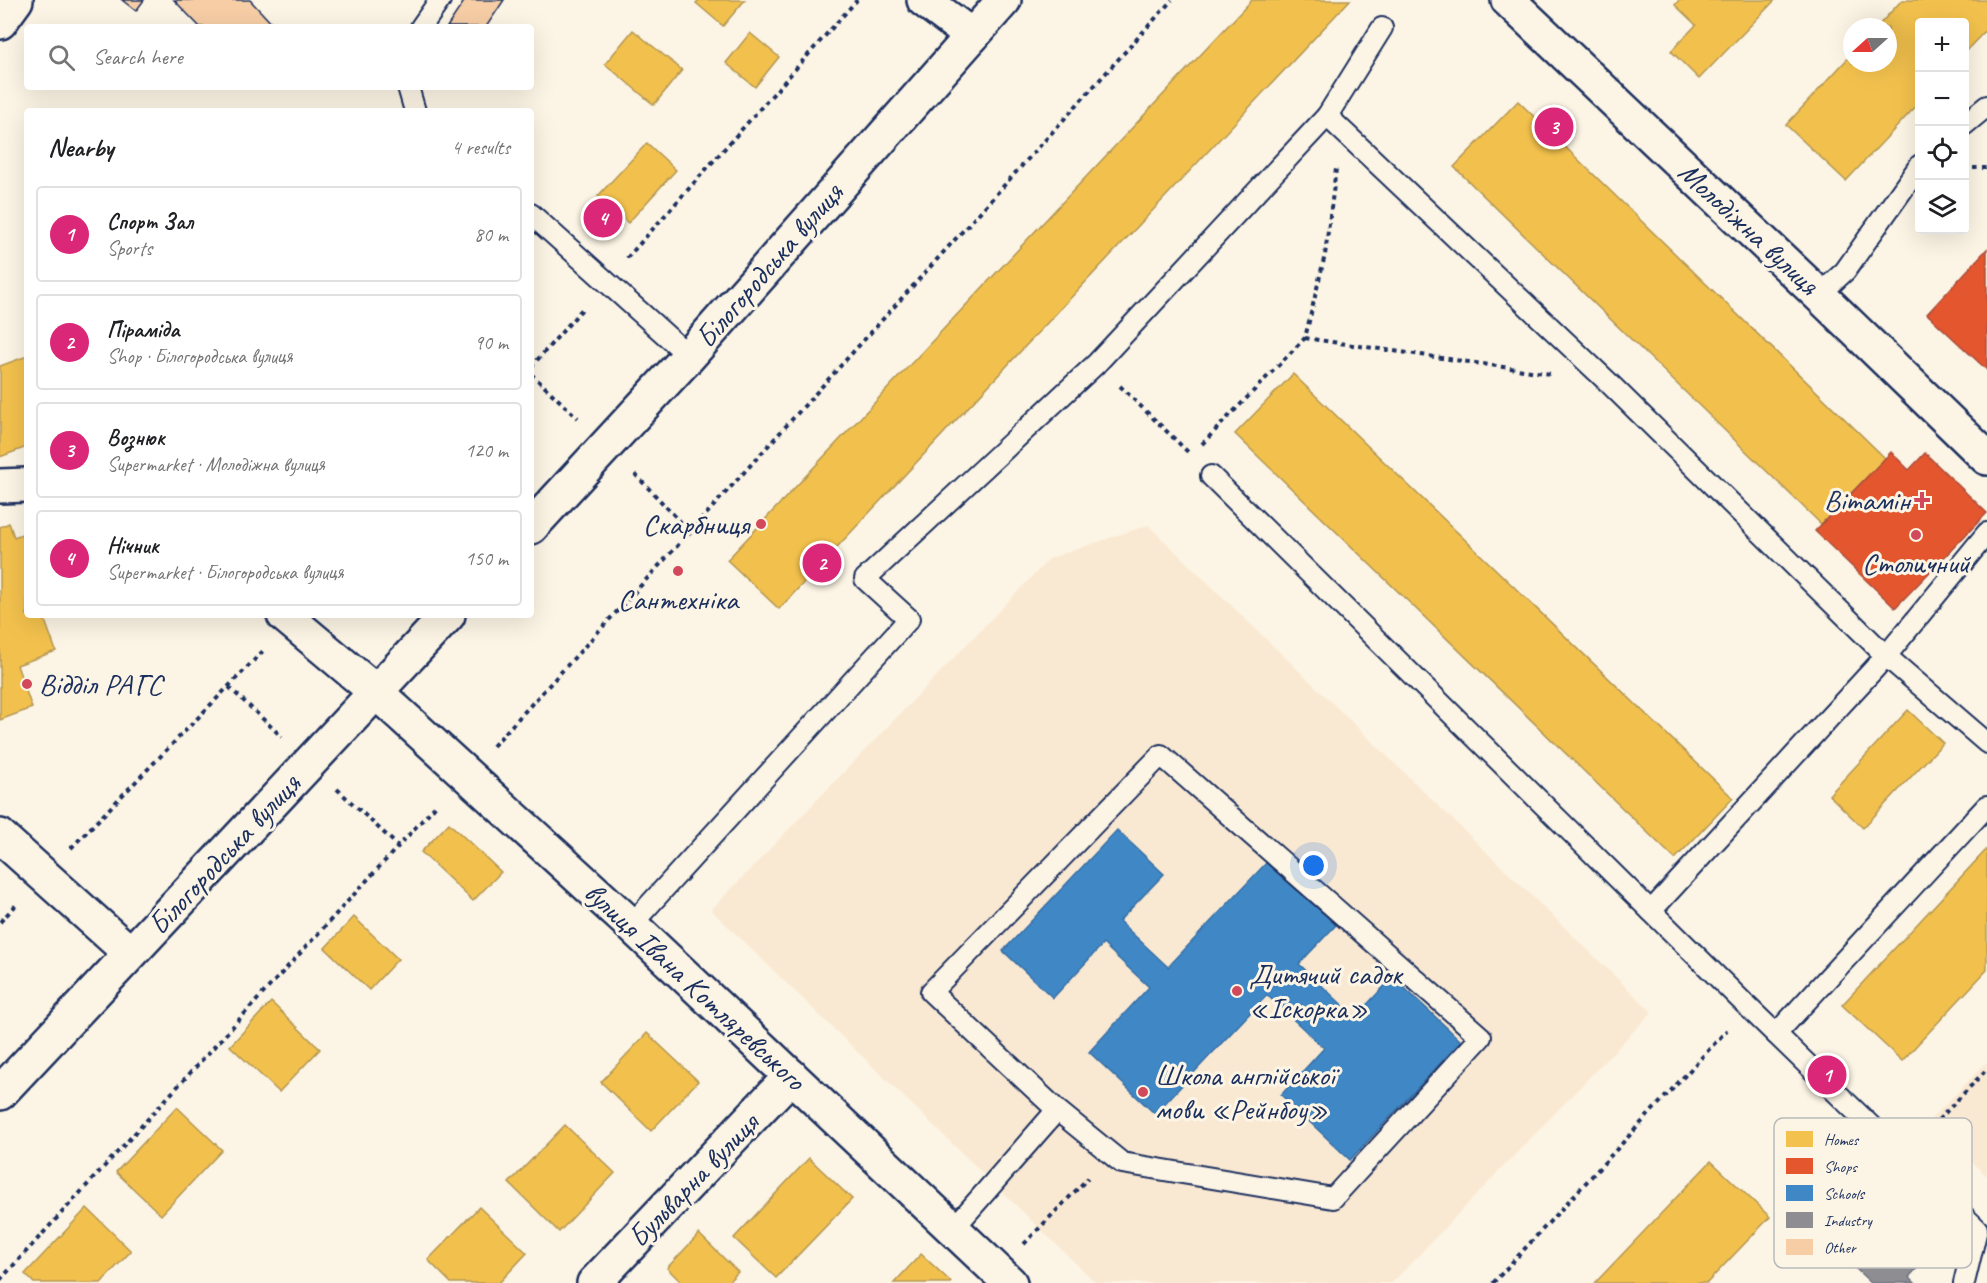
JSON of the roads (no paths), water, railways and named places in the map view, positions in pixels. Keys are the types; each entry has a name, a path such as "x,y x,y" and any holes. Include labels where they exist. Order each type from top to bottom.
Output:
{"street":[{"path":"0,22 16,0"},
{"path":"924,0 972,36"},
{"name":"Білогородська вулиця","path":"534,524 689,356 1004,0"},
{"name":"Молодіжна вулиця","path":"1508,0 1987,458"},
{"path":"0,486 24,485"},
{"name":"вулиця Івана Котляревського","path":"288,618 376,692 631,925 1010,1283"},
{"name":"Білогородська вулиця","path":"0,1093 445,618"},
{"path":"0,836 130,953"},
{"name":"Бульварна вулиця","path":"594,1283 791,1076"}],"lane":[{"path":"423,24 440,0"},
{"path":"631,925 909,619 866,579 1097,363 1334,123 1382,28"},
{"path":"409,90 414,108"},
{"path":"1969,122 1987,106"},
{"path":"1334,123 1608,382 1886,656 1987,743"},
{"path":"1819,295 1845,271 1915,169"},
{"path":"534,217 689,356"},
{"path":"1211,476 1863,1118"},
{"path":"1652,911 1886,656 1987,533"},
{"path":"1161,755 1481,1037 1333,1198 1122,1163 1057,1110 931,992 1161,755"},
{"path":"1776,1034 1987,806"},
{"path":"953,1229 1057,1110"},
{"path":"1972,1224 1977,1229 1972,1250"},
{"path":"1964,1283 1968,1268"}],"place":[{"name":"Вознюк","path":"1554,127"},
{"name":"Нічник","path":"603,218"},
{"name":"Вітамін","path":"1922,500"},
{"name":"Скарбниця","path":"761,524"},
{"name":"Столичний","path":"1916,535"},
{"name":"Піраміда","path":"822,563"},
{"name":"Сантехніка","path":"678,571"},
{"name":"Відділ РАГС","path":"27,684"},
{"name":"Дитячий садок «Іскорка»","path":"1237,991"},
{"name":"Спорт Зал","path":"1827,1075"},
{"name":"Школа англійської мови «Рейнбоу»","path":"1143,1092"}]}
